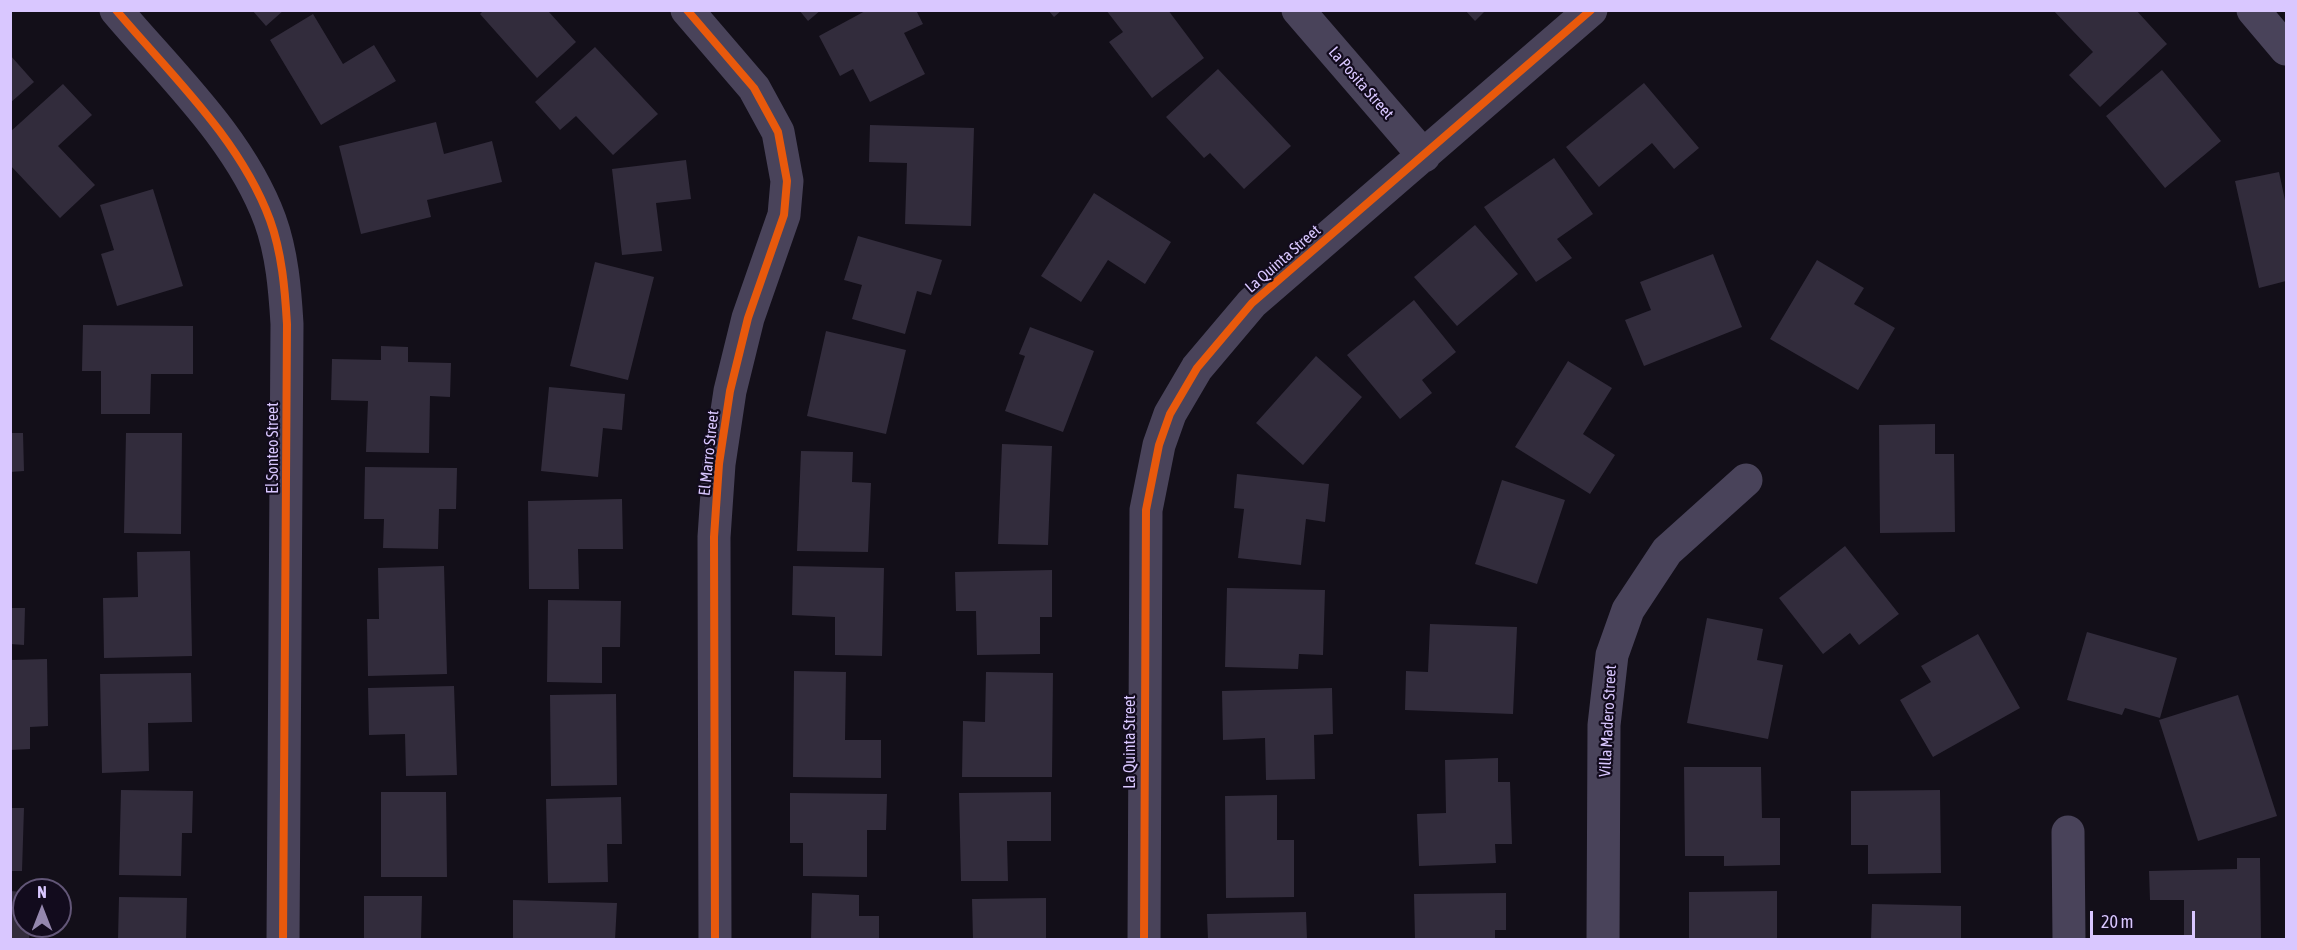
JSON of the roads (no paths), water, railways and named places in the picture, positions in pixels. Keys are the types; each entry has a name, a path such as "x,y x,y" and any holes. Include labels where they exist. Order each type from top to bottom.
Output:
{"street":[{"name":"El Sonteo Street","path":"116,10 203,111 242,162 270,221 285,284 287,336 283,939"},
{"name":"El Marro Street","path":"687,10 753,88 778,132 787,181 784,215 748,318 730,391 719,464 714,537 715,939"},
{"name":"La Posita Street","path":"1298,10 1424,156"},
{"name":"La Quinta Street","path":"1144,939 1144,542 1151,477 1170,414 1197,368 1252,303 1591,10"},
{"path":"2253,10 2286,49"},
{"name":"Villa Madero Street","path":"1604,939 1604,725 1611,655 1628,610 1667,551 1746,480"},
{"path":"2068,832 2068,939"}]}
